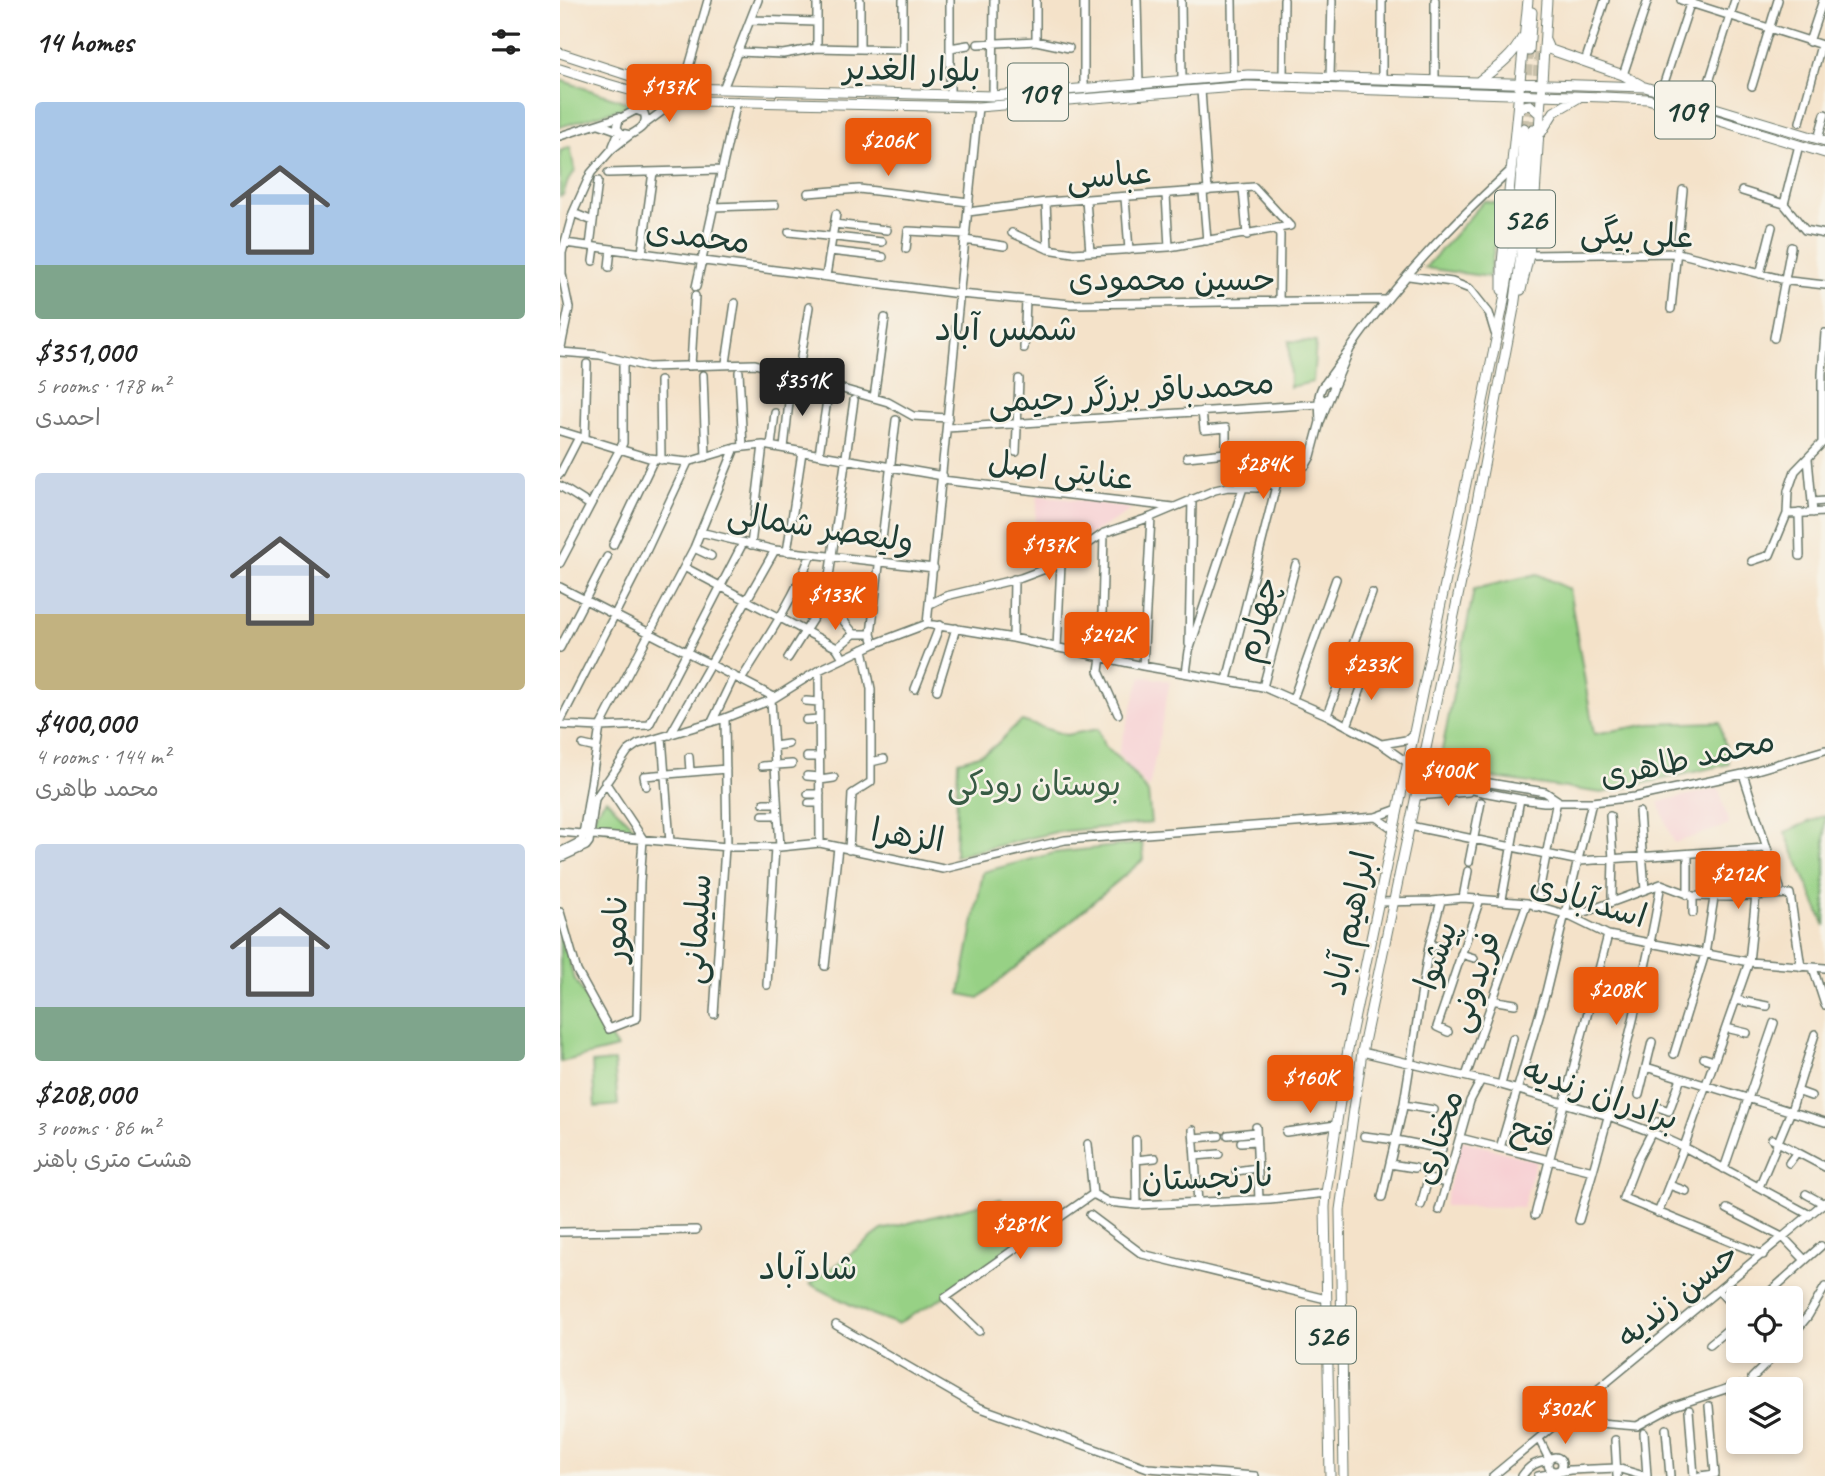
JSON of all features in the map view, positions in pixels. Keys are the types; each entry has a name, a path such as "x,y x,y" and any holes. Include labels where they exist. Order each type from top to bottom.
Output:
{"main road":[{"name":"ابراهیم آباد","path":"1503,306 1502,263 1524,34 1530,0"},
{"path":"1530,0 1534,52 1545,0"},
{"name":"ابراهیم آباد","path":"1514,308 1522,288 1529,255 1539,138 1545,0"},
{"path":"1479,80 1507,59 1518,47 1524,34"},
{"path":"1544,37 1549,49 1623,75 1645,87"},
{"name":"بلوار الغدیر","path":"560,53 658,85 683,88 993,96 1233,76 1520,82"},
{"name":"بلوار الغدیر","path":"560,69 637,92 682,100 978,107 1248,86 1519,94"},
{"path":"1521,70 1531,75 1542,71"},
{"path":"1466,80 1471,84 1471,88 1466,92"},
{"name":"109","path":"1520,82 1645,87 1821,140"},
{"name":"109","path":"1519,94 1648,99 1825,153"},
{"path":"1539,138 1554,112 1562,105 1582,96"},
{"path":"1517,114 1520,107 1527,105 1536,108 1540,114"},
{"name":"ابراهیم آباد","path":"1330,1476 1326,1193 1348,1049 1503,306 1517,223 1528,129 1522,250 1514,308 1457,601 1362,1052 1340,1210 1344,1476"},
{"path":"1442,598 1457,601"}],"street":[{"path":"683,88 708,0"},
{"path":"723,89 758,0"},
{"path":"817,0 817,48"},
{"path":"860,0 860,49"},
{"path":"739,52 783,54 817,48 903,50 903,0"},
{"path":"950,0 950,95"},
{"path":"993,96 994,0"},
{"path":"1036,0 1036,41"},
{"path":"1084,0 1084,88"},
{"path":"1137,0 1139,84"},
{"path":"1181,0 1182,80"},
{"path":"1232,0 1233,76"},
{"path":"1283,76 1284,0"},
{"path":"1330,77 1332,0"},
{"path":"1382,0 1382,79"},
{"path":"1435,0 1435,80"},
{"path":"1585,62 1605,0"},
{"path":"1623,75 1648,0"},
{"path":"1681,0 1823,47 1800,122"},
{"path":"1702,104 1735,0"},
{"path":"1752,86 1778,0"},
{"path":"1810,42 1823,0"},
{"path":"1661,92 1691,2"},
{"path":"752,20 816,22"},
{"path":"978,44 1036,41 1069,48"},
{"path":"950,48 968,45"},
{"path":"1201,90 1207,241"},
{"path":"636,110 640,97 637,92"},
{"path":"682,100 668,107 612,149 591,173 573,213 565,243 562,274 569,308 560,352 600,355 648,367 755,364 874,398 914,416 948,418"},
{"path":"691,366 696,291 737,101"},
{"path":"927,624 978,107"},
{"path":"560,136 636,110 644,113 645,125"},
{"path":"1821,140 1825,114"},
{"path":"612,149 619,131 617,122 621,117"},
{"path":"598,124 630,135"},
{"path":"1784,204 1799,145"},
{"path":"608,173 722,170"},
{"path":"1320,422 1321,387 1384,300 1512,170"},
{"path":"642,253 653,172"},
{"path":"593,261 593,221 598,181"},
{"name":"عباسی","path":"968,212 1046,202 1254,187 1290,226 1277,228"},
{"path":"1244,188 1247,235"},
{"path":"808,194 859,189 969,202"},
{"path":"1671,309 1683,190"},
{"path":"1742,191 1784,204 1805,230 1825,234"},
{"path":"1166,195 1169,247"},
{"path":"1125,198 1129,250"},
{"path":"1086,200 1090,252"},
{"path":"1046,202 1048,249"},
{"path":"713,207 775,205"},
{"path":"573,213 593,221"},
{"path":"826,276 836,214"},
{"path":"834,224 887,230"},
{"path":"1760,274 1772,227"},
{"path":"1012,233 1048,249 1090,252 1169,247 1277,228 1280,235 1279,302"},
{"path":"906,249 908,231 966,237 1004,246"},
{"path":"789,232 883,242"},
{"name":"محمدی","path":"565,243 960,294"},
{"path":"1774,338 1787,280 1791,247"},
{"path":"609,267 611,249"},
{"path":"830,251 883,257"},
{"name":"علی بیگی","path":"1529,255 1678,253 1787,280 1825,285"},
{"path":"1409,276 1452,282 1470,289 1489,313 1496,340"},
{"name":"حسین محمودی","path":"960,294 1071,304 1384,300"},
{"path":"1024,348 1026,300"},
{"path":"726,363 735,303"},
{"path":"798,376 809,307"},
{"path":"874,398 885,318"},
{"path":"1752,561 1770,555 1787,514 1788,491 1795,471 1824,443 1822,374 1825,333"},
{"path":"930,604 946,596 1014,579 1061,563 1104,533 1220,488 1256,488 1277,482 1306,465 1320,422 1350,349"},
{"path":"560,563 623,443 623,361"},
{"path":"560,474 582,438 587,364"},
{"path":"560,858 586,846 590,836 600,727 694,548 739,447 739,372"},
{"path":"703,375 706,457"},
{"path":"1016,452 1019,379"},
{"path":"613,545 657,459 660,381"},
{"path":"1326,382 1331,381 1334,386"},
{"path":"784,448 792,384"},
{"path":"769,386 813,386"},
{"name":"محمدباقر برزگر رحیمی","path":"947,428 1202,411 1324,401 1330,397"},
{"path":"819,454 827,400"},
{"path":"788,658 826,598 854,400"},
{"path":"1202,411 1204,430 1226,428 1226,453"},
{"path":"688,462 560,724 600,727 649,726 721,587 747,544 775,412"},
{"path":"874,644 871,634 896,420"},
{"name":"عنایتی اصل","path":"560,431 657,459 688,462 739,447 767,446 942,478 1173,507"},
{"path":"787,552 803,452"},
{"path":"1187,457 1244,452"},
{"path":"1808,459 1813,513"},
{"path":"1227,681 1277,482"},
{"path":"560,486 590,505"},
{"path":"1189,652 1243,488"},
{"path":"1186,673 1189,652 1192,499"},
{"path":"1812,502 1825,501"},
{"path":"1787,514 1825,512"},
{"path":"1799,513 1800,556"},
{"path":"1143,666 1151,517"},
{"name":"ولیعصر شمالی","path":"700,532 787,552 934,568"},
{"path":"1104,533 1099,671 1118,714"},
{"path":"694,548 711,556"},
{"path":"670,842 665,774 666,736 775,550"},
{"path":"712,722 737,678 779,618 805,572 811,554"},
{"path":"560,648 607,557"},
{"path":"1057,648 1061,563"},
{"name":"چهارم","path":"1263,687 1296,564"},
{"path":"684,567 837,648 843,658"},
{"path":"805,572 854,634"},
{"path":"1013,638 1014,579"},
{"path":"1293,699 1335,579"},
{"path":"560,587 773,699"},
{"path":"1327,715 1372,593"},
{"path":"590,836 592,806 604,782 628,751 638,744 725,718 773,699 843,658 927,624 1263,687 1327,715 1381,744 1408,763"},
{"path":"915,690 940,625"},
{"path":"937,690 956,628"},
{"path":"837,648 854,634 871,634"},
{"path":"849,850 852,794 870,782 871,689 863,649"},
{"path":"1347,726 1369,667"},
{"path":"819,670 820,843"},
{"path":"767,985 778,815 773,699"},
{"path":"806,701 819,702"},
{"name":"سلیمانی","path":"714,1014 726,847 725,718"},
{"path":"806,719 820,719"},
{"path":"1381,744 1406,740 1414,733"},
{"path":"774,746 788,744"},
{"path":"583,745 596,748"},
{"name":"محمد طاهری","path":"1420,776 1478,792 1520,799 1592,802 1635,797 1743,774 1825,750"},
{"path":"689,757 690,771"},
{"path":"807,757 820,757"},
{"path":"871,762 884,759"},
{"path":"762,766 792,764"},
{"name":"محمد طاهری","path":"1422,765 1465,779 1545,792 1557,800"},
{"path":"646,786 644,776 726,769"},
{"path":"1743,774 1780,888"},
{"path":"807,776 834,778"},
{"path":"604,782 643,839"},
{"path":"1416,796 1478,792"},
{"path":"820,794 808,799 820,803"},
{"path":"1502,900 1520,799"},
{"path":"1536,907 1557,800"},
{"path":"1469,862 1480,802"},
{"path":"1500,1148 1546,992 1580,861 1592,802"},
{"path":"764,803 777,803"},
{"name":"الزهرا","path":"560,832 726,847 777,848 820,843 943,869 1065,840 1376,817 1398,809"},
{"path":"1639,812 1645,890"},
{"path":"762,815 778,815"},
{"path":"1610,816 1612,896"},
{"path":"1376,817 1392,828 1393,834"},
{"path":"1410,826 1580,861 1766,848"},
{"path":"560,852 590,836"},
{"name":"نامور","path":"560,912 577,971 609,1029 637,1018 643,839"},
{"path":"825,966 838,847"},
{"path":"1727,852 1731,887"},
{"path":"1688,854 1693,913"},
{"path":"1463,898 1468,871"},
{"path":"1565,914 1588,911 1661,884 1691,896 1714,898 1790,894 1801,967"},
{"path":"1579,1220 1609,1116 1651,944 1661,884"},
{"path":"1658,1213 1749,962 1756,895"},
{"name":"اسدآبادی","path":"1379,902 1463,898 1527,903 1565,914 1608,935 1749,962 1825,968"},
{"path":"1674,1054 1705,954 1714,898"},
{"name":"پیشوا","path":"1448,1032 1437,1027 1480,899"},
{"path":"1382,1197 1404,1105 1429,946 1441,901"},
{"name":"فریدونی","path":"1466,1076 1527,903"},
{"path":"1535,1215 1608,935"},
{"path":"1429,946 1445,946"},
{"path":"1461,954 1474,958"},
{"path":"1813,968 1825,1005"},
{"path":"1491,1000 1515,1004"},
{"path":"1736,1000 1767,1006"},
{"path":"1724,1169 1774,1023"},
{"path":"1726,1028 1747,1033"},
{"path":"1759,1187 1775,1140 1790,1111 1815,1034"},
{"path":"1501,1085 1513,1038"},
{"path":"1639,1095 1652,1042"},
{"name":"برادران زندیه","path":"1362,1052 1501,1085 1609,1116 1684,1147 1810,1215"},
{"path":"1704,1058 1714,1061"},
{"path":"1646,1067 1825,1122"},
{"path":"1658,1107 1669,1111 1681,1078"},
{"name":"مختاری","path":"1440,1210 1470,1101 1481,1080"},
{"path":"1797,1091 1811,1096"},
{"path":"1404,1105 1434,1110"},
{"path":"1657,1122 1623,1198 1763,1255"},
{"path":"1286,1132 1336,1125"},
{"path":"1228,1135 1256,1129 1259,1200"},
{"path":"1198,1203 1194,1134 1219,1136"},
{"path":"1364,1136 1443,1149"},
{"name":"فتح","path":"1460,1138 1593,1171"},
{"path":"1136,1140 1137,1205"},
{"path":"1775,1140 1825,1167"},
{"path":"1241,1142 1256,1141"},
{"path":"979,1331 945,1298 1093,1195 1088,1144"},
{"path":"1789,1163 1797,1152"},
{"path":"1195,1156 1219,1154"},
{"path":"1136,1160 1155,1158"},
{"path":"1390,1164 1415,1168"},
{"path":"1236,1171 1257,1168"},
{"path":"1421,1205 1430,1169"},
{"path":"1428,1179 1447,1183"},
{"path":"1669,1185 1686,1191"},
{"name":"نارنجستان","path":"1093,1195 1108,1202 1137,1205 1259,1200 1326,1193"},
{"path":"1805,1194 1824,1203"},
{"name":"حسن زندیه","path":"1495,1475 1824,1203"},
{"path":"1011,1206 1027,1240"},
{"path":"1727,1209 1784,1238 1804,1259"},
{"path":"1090,1215 1142,1254 1326,1299"},
{"path":"560,1232 696,1230"},
{"path":"1776,1286 1821,1246"},
{"path":"1803,1322 1825,1287"},
{"path":"1719,1291 1726,1299"},
{"path":"836,1325 978,1407 1148,1468 1255,1476"},
{"path":"1710,1344 1726,1331"},
{"path":"1562,1420 1637,1426 1674,1406 1750,1381 1765,1363"},
{"path":"1700,1476 1715,1474 1709,1406"},
{"path":"1689,1410 1694,1476"},
{"path":"1667,1429 1670,1476"},
{"path":"1541,1476 1555,1472 1617,1472 1645,1476 1644,1433"},
{"path":"1539,1439 1549,1460 1548,1467 1555,1472"},
{"path":"1615,1440 1617,1472"},
{"path":"1522,1476 1526,1469 1554,1457 1561,1460 1561,1467 1555,1472"},
{"path":"1495,1475 1508,1476"}],"shaded area":[{"path":"1038,495 1133,509 1046,561 1031,561"},
{"path":"1141,676 1170,681 1149,789 1118,754"},
{"path":"1719,788 1729,825 1674,843 1658,802"},
{"path":"1461,1140 1536,1161 1523,1207 1444,1206"}],"green space":[{"path":"560,80 629,103 626,107 560,127"},
{"path":"570,147 575,171 560,196 560,151"},
{"path":"1484,201 1502,204 1489,277 1425,268"},
{"path":"1289,341 1316,342 1313,382 1290,387"},
{"path":"1537,574 1569,589 1594,734 1650,724 1720,722 1729,764 1602,793 1487,777 1444,766 1441,755 1474,589"},
{"name":"بوستان رودکی","path":"1022,721 1066,735 1098,729 1104,746 1128,767 1148,793 1151,823 1056,832 955,856 958,761 991,749"},
{"path":"606,799 637,830 612,832 593,826 596,812"},
{"path":"1825,815 1825,926 1785,832"},
{"path":"1142,843 1144,859 979,998 960,994 983,872 1054,853"},
{"path":"560,920 573,976 617,1048 561,1062"},
{"path":"614,1061 618,1105 595,1107 592,1063"},
{"path":"1001,1199 1022,1240 939,1300 897,1324 865,1312 810,1284 882,1230"}],"tunnel":[{"path":"1524,128 1529,51"},
{"path":"1533,129 1539,52"}],"district":[{"name":"شمس آباد","path":"1006,328"},
{"name":"شادآباد","path":"808,1267"}]}
